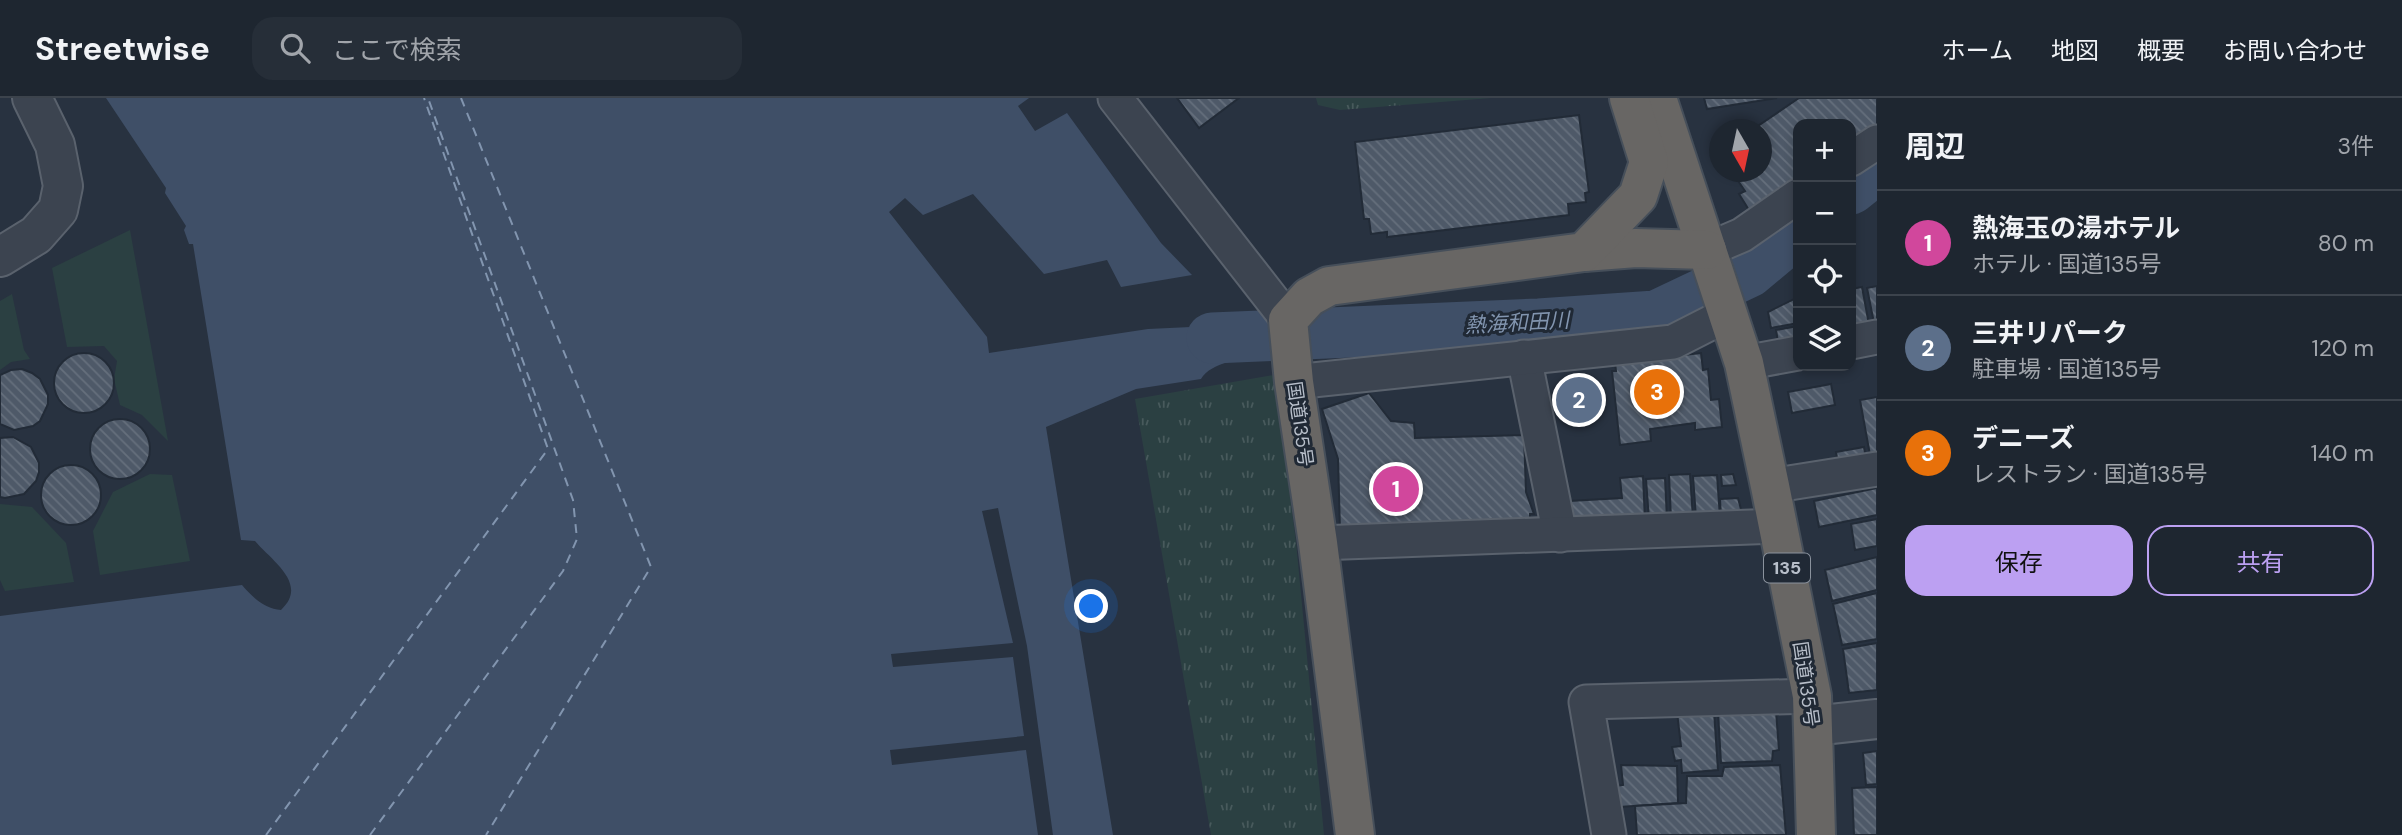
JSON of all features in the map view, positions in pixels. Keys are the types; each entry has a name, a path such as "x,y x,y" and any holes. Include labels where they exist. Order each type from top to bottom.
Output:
{"highway":[{"path":"1584,252 1637,196 1649,162 1629,98"},
{"name":"国道135号","path":"1657,98 1744,363 1778,526 1812,711 1816,835"},
{"path":"1288,320 1309,297 1329,286 1584,252 1636,248 1707,250"},
{"name":"国道135号","path":"1288,320 1355,835"}],"street":[{"path":"0,257 36,236 58,209 63,186 55,145 32,98"},
{"path":"1115,98 1288,320"},
{"path":"1856,156 1877,142"},
{"path":"1707,250 1742,235 1793,199"},
{"path":"1294,382 1673,342 1727,310"},
{"path":"1856,341 1877,337"},
{"path":"1744,363 1793,354"},
{"path":"1524,357 1560,535"},
{"path":"1770,486 1877,469"},
{"path":"1318,543 1778,526"},
{"path":"1609,835 1586,702 1812,711 1877,719"}],"green space":[{"path":"1316,98 1491,98 1340,110 1318,105"},
{"path":"130,230 168,441 142,415 120,405 114,379 117,361 104,346 67,347 52,268"},
{"path":"12,294 24,350 30,359 11,362 0,370 0,301"},
{"path":"1274,375 1296,542 1324,835 1211,835 1135,399"},
{"path":"150,474 172,475 190,561 100,575 93,531 113,492"},
{"path":"0,504 32,507 66,543 74,582 5,591 0,580"}],"water":[{"path":"106,98 1029,98 1018,106 1035,131 1067,113 1161,243 1192,275 1121,287 1107,260 1044,274 973,194 923,215 905,198 889,212 987,337 989,353 1148,329 1255,324 1261,355 1219,365 1201,379 1136,389 1046,427 1113,835 0,835 0,616 242,585 259,602 281,610 289,600 291,591 285,573 255,541 241,540 193,244 189,244 184,230 186,226 165,193 166,188"}],"pier":[{"path":"998,508 1027,646 1053,835 1038,835 1026,750 892,765 890,750 1024,736 1013,657 893,667 891,654 1013,643 982,511"}],"building":[{"path":"1177,98 1239,98 1199,128"},
{"path":"1704,98 1777,98 1707,109"},
{"path":"1799,98 1877,98 1877,130 1856,144 1856,119 1793,119 1793,185 1758,209 1755,205 1749,210 1739,194 1745,191 1739,182 1772,182 1772,119 1768,119"},
{"path":"1579,115 1589,192 1585,193 1586,202 1568,204 1569,215 1387,237 1387,232 1371,234 1369,219 1364,219 1355,142"},
{"path":"1877,286 1877,327 1875,328 1867,288"},
{"path":"1862,287 1870,330 1856,329 1856,288"},
{"path":"1793,300 1793,324 1771,328 1768,312"},
{"path":"1793,327 1793,346 1779,348 1776,330"},
{"path":"78,353 90,353 109,366 114,383 112,395 101,408 90,413 78,413 59,400 54,389 54,377 67,358"},
{"path":"1701,353 1703,370 1708,369 1711,400 1719,399 1722,427 1695,430 1695,423 1650,429 1651,441 1620,445 1612,371 1616,371 1615,363"},
{"path":"22,369 40,379 48,395 48,404 40,421 33,426 14,430 0,424 0,375"},
{"path":"1831,384 1835,405 1792,413 1788,392"},
{"path":"1369,393 1391,421 1414,423 1415,438 1524,435 1526,492 1534,514 1530,514 1530,526 1340,531 1338,459 1322,409"},
{"path":"1877,397 1877,454 1870,455 1860,400"},
{"path":"114,419 126,419 142,427 148,437 148,461 142,471 126,479 114,479 98,471 90,455 90,443 98,427"},
{"path":"13,437 31,447 39,463 39,472 36,481 24,494 5,498 0,497 0,438"},
{"path":"1864,447 1866,459 1838,464 1836,452"},
{"path":"65,465 77,465 96,478 101,495 99,507 88,520 77,525 65,525 46,512 41,501 41,489 54,470"},
{"path":"1690,474 1693,518 1671,519 1669,475"},
{"path":"1733,474 1736,485 1722,486 1721,475"},
{"path":"1717,475 1720,517 1696,518 1693,476"},
{"path":"1643,476 1645,520 1570,519 1569,501 1622,498 1620,478"},
{"path":"1665,478 1667,519 1649,520 1646,479"},
{"path":"1877,488 1877,515 1819,527 1814,501"},
{"path":"1738,498 1743,517 1721,518 1720,499"},
{"path":"1877,519 1877,546 1855,550 1851,524"},
{"path":"1877,557 1877,590 1832,601 1825,570"},
{"path":"1877,593 1877,639 1842,645 1833,604"},
{"path":"1877,643 1877,690 1849,693 1843,649"},
{"path":"1714,711 1718,770 1682,773 1681,760 1675,761 1672,747 1681,746 1677,712"},
{"path":"1776,711 1779,750 1773,751 1772,761 1721,763 1718,712"},
{"path":"1877,751 1877,784 1866,785 1863,753"},
{"path":"1621,765 1677,766 1678,803 1619,807 1616,786 1623,785"},
{"path":"1780,765 1786,835 1637,835 1635,806 1686,803 1687,776 1722,776 1724,767"},
{"path":"1877,787 1877,835 1854,835 1852,788"}],"waterway":[{"name":"熱海和田川","path":"1856,185 1877,168"},
{"name":"熱海和田川","path":"1212,338 1539,324 1656,316 1749,272 1793,235"}],"ferry route":[{"path":"266,835 548,449 424,98"},
{"path":"370,835 563,571 577,539 573,500 428,98"},
{"path":"461,98 651,567 486,835"}],"place":[{"name":"デニーズ","path":"1657,392"},
{"name":"三井リパーク","path":"1579,400"},
{"name":"熱海玉の湯ホテル","path":"1396,489"}]}
